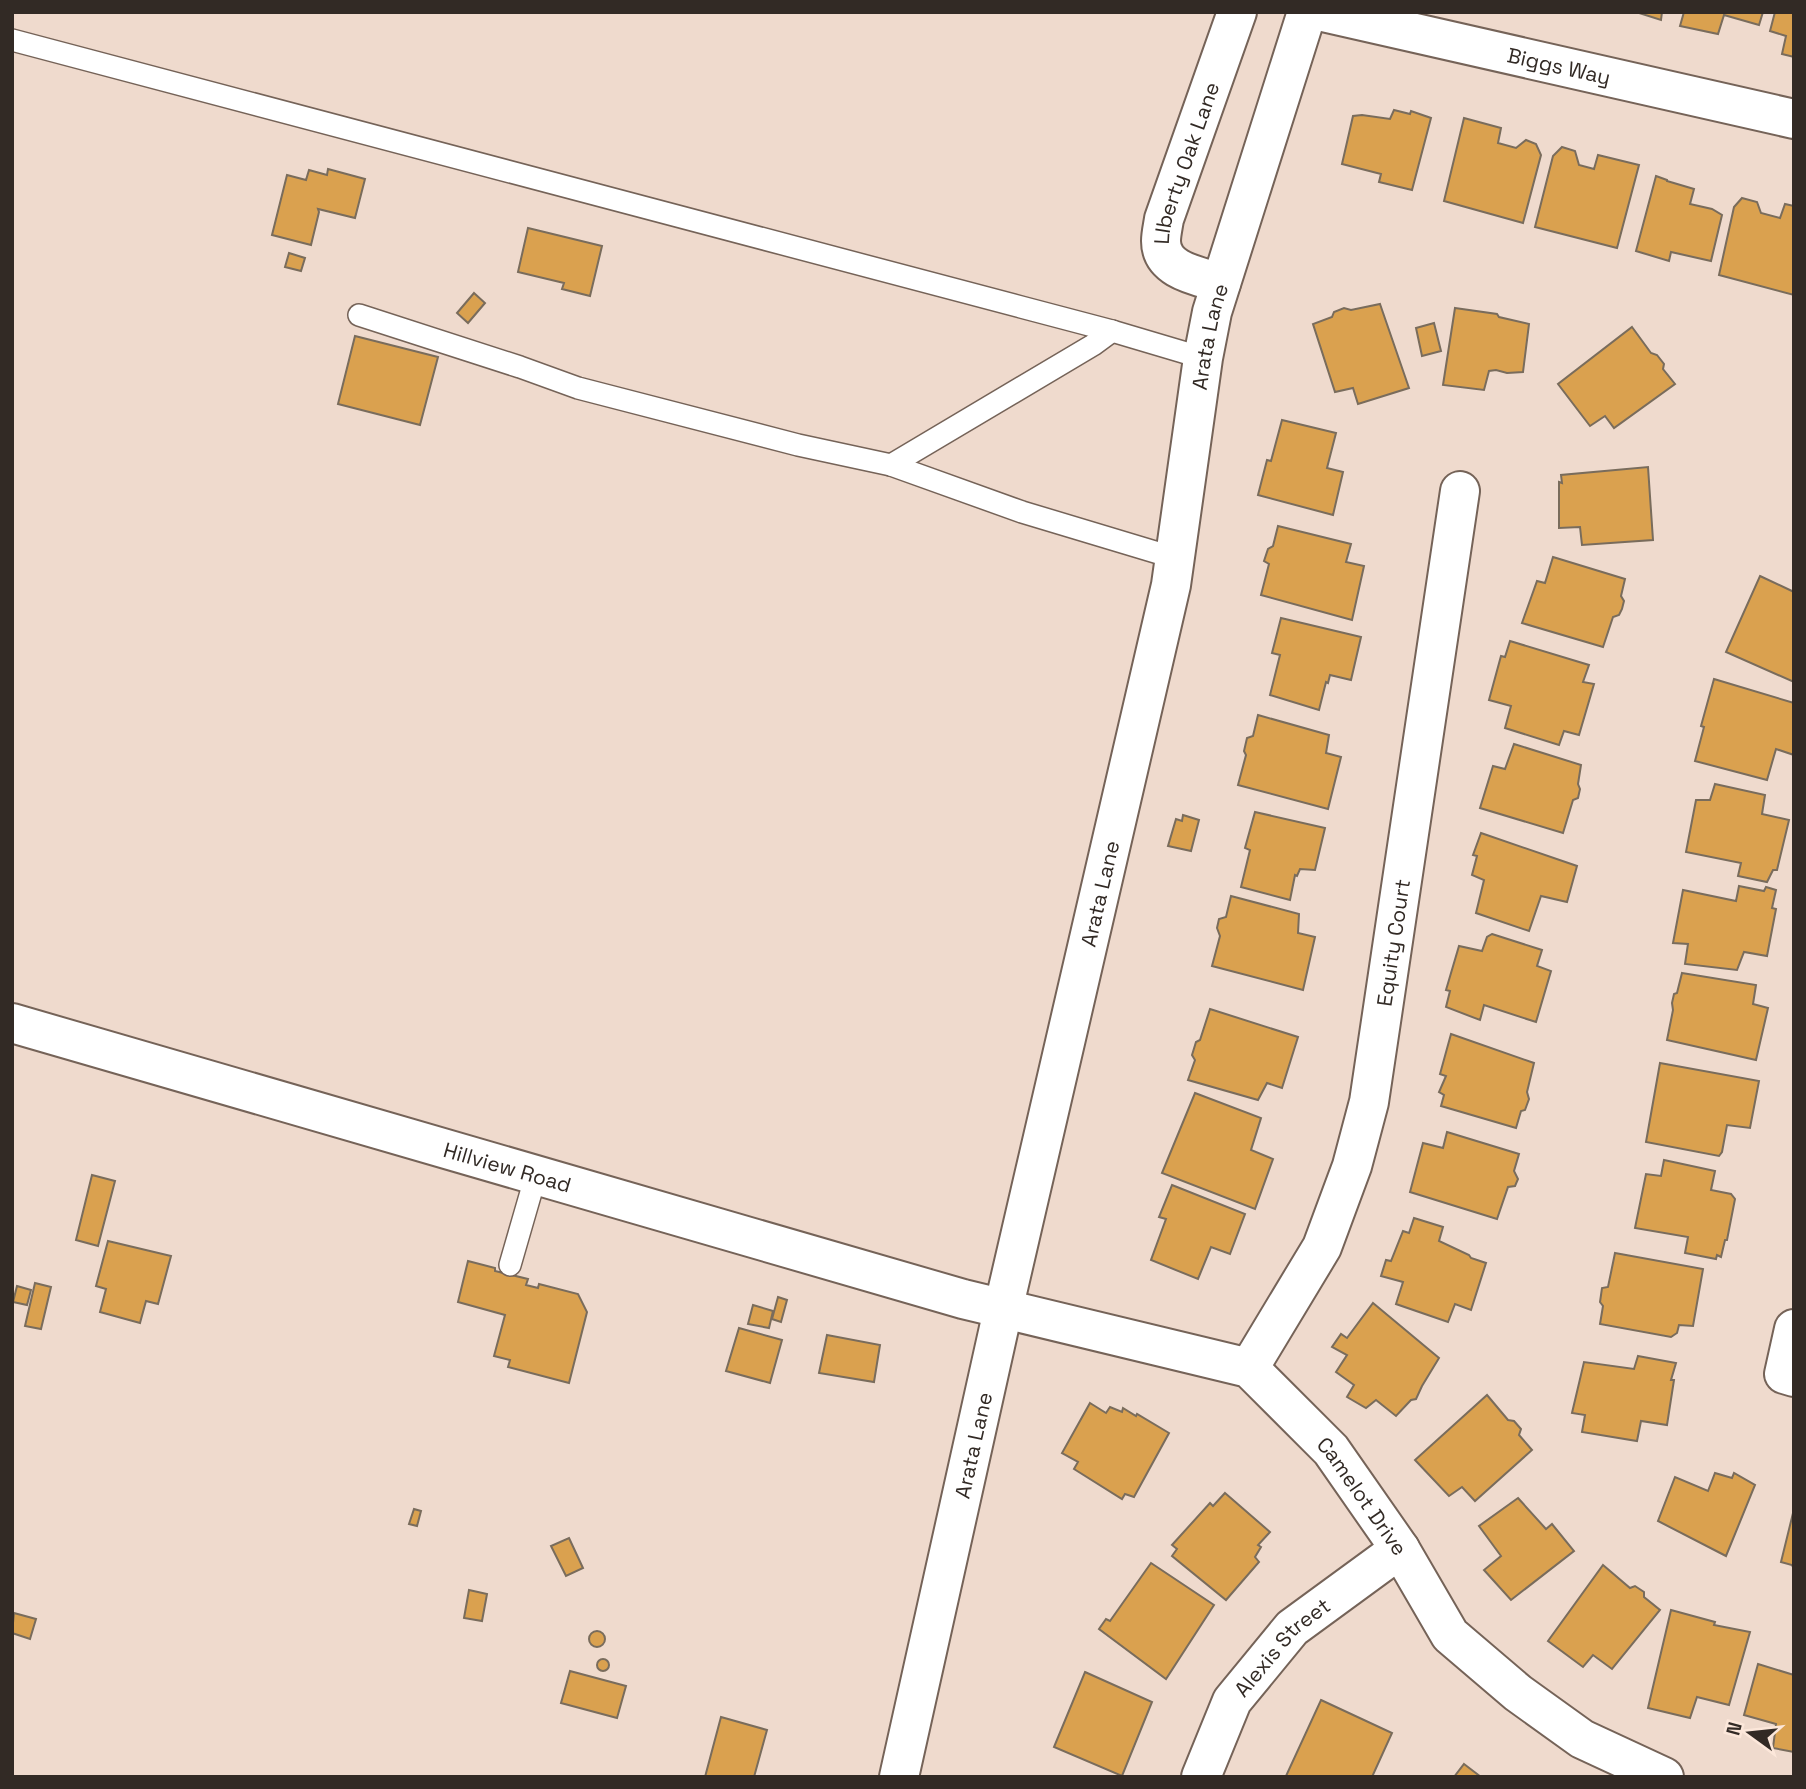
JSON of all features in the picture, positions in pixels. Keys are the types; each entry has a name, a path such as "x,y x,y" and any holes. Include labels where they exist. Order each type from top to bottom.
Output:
{"street":[{"name":"LIberty Oak Lane","path":"1221,283 1184,271 1168,261 1161,243 1164,219 1237,12"},
{"name":"Arata Lane","path":"899,1777 1003,1310 1165,612 1212,312 1307,12"},
{"name":"Biggs Way","path":"1323,12 1794,119"},
{"name":"Equity Court","path":"1249,1368 1322,1247 1352,1166 1369,1102 1460,491"},
{"name":"Hillview Road","path":"12,1023 1003,1310"},
{"path":"1003,1310 1249,1368"},
{"path":"1794,1329 1784,1374 1794,1377"},
{"name":"Camelot Drive","path":"1249,1368 1331,1450 1401,1549 1450,1635 1518,1693 1583,1739 1664,1777"},
{"name":"Alexis Street","path":"1201,1777 1232,1701 1292,1628 1401,1549"}],"lane":[{"path":"12,40 1112,331 1203,358"},
{"path":"359,315 578,388 798,445 891,465 1022,512 1175,558"},
{"path":"891,465 1093,345 1112,331"},
{"path":"510,1265 536,1175"}],"building":[{"path":"1636,12 1662,12 1661,20"},
{"path":"1684,12 1763,12 1759,25 1724,15 1718,34 1680,26"},
{"path":"1775,12 1794,12 1794,57 1782,54 1786,36 1770,31"},
{"path":"1394,110 1410,114 1411,111 1431,118 1412,190 1379,182 1381,174 1342,164 1353,116 1390,119"},
{"path":"1464,118 1501,128 1498,143 1516,148 1526,140 1536,144 1541,155 1523,223 1444,201"},
{"path":"1562,147 1575,151 1579,165 1594,169 1598,155 1639,165 1617,248 1535,227 1553,156"},
{"path":"328,169 365,179 355,218 318,209 311,245 272,235 287,175 306,180 309,170 327,175"},
{"path":"1656,176 1694,189 1690,204 1712,209 1722,215 1711,261 1671,252 1669,261 1636,251"},
{"path":"1742,198 1757,202 1761,213 1780,218 1785,204 1794,206 1794,295 1719,275 1734,207"},
{"path":"528,228 602,246 590,296 562,289 564,283 518,272"},
{"path":"289,253 305,258 301,271 285,267"},
{"path":"474,293 485,303 468,323 457,313"},
{"path":"1380,304 1409,388 1358,404 1353,388 1335,392 1313,324 1332,317 1334,312 1344,308 1351,310"},
{"path":"1455,308 1497,314 1499,317 1529,324 1523,372 1489,371 1484,390 1443,385"},
{"path":"1434,323 1441,351 1422,356 1416,328"},
{"path":"1632,327 1651,353 1657,355 1664,364 1663,369 1675,384 1614,428 1605,416 1590,426 1558,384"},
{"path":"355,336 438,357 420,425 338,404"},
{"path":"1282,420 1336,433 1327,468 1343,472 1333,515 1258,495"},
{"path":"1648,467 1653,540 1582,545 1580,527 1559,528 1561,475"},
{"path":"1278,526 1351,544 1346,562 1364,566 1352,620 1261,595 1269,564 1264,561 1268,549 1273,546"},
{"path":"1553,557 1625,579 1621,596 1624,601 1622,609 1619,615 1613,617 1603,647 1522,623 1537,581 1545,583"},
{"path":"1760,576 1794,592 1794,682 1726,652"},
{"path":"1281,618 1361,637 1351,680 1330,675 1319,710 1270,695 1280,655 1272,653"},
{"path":"1510,641 1589,665 1583,682 1594,684 1579,735 1564,731 1559,745 1505,728 1511,706 1489,700 1501,656 1505,657"},
{"path":"1714,679 1794,703 1794,755 1776,749 1767,780 1695,761"},
{"path":"1258,715 1329,735 1326,753 1341,757 1328,809 1238,785 1246,755 1244,751 1247,738 1253,736"},
{"path":"1514,744 1581,765 1578,798 1573,800 1563,833 1480,808 1493,766 1505,769"},
{"path":"1715,784 1765,795 1762,814 1789,820 1777,870 1773,870 1767,882 1738,876 1741,863 1686,852 1696,800 1710,800"},
{"path":"1255,812 1325,828 1315,870 1300,869 1297,876 1295,875 1290,900 1241,887 1250,850 1245,848"},
{"path":"1183,815 1199,820 1191,851 1168,846 1176,819 1182,821"},
{"path":"1481,833 1577,866 1567,902 1541,896 1529,931 1476,913 1484,880 1472,875 1477,856 1473,855"},
{"path":"1739,886 1764,891 1766,887 1776,890 1772,908 1776,909 1767,956 1744,952 1737,970 1685,964 1688,944 1673,943 1683,890 1736,901"},
{"path":"1231,896 1299,914 1298,933 1315,937 1303,990 1212,966 1220,936 1217,928 1219,919 1226,917"},
{"path":"1492,934 1542,950 1537,966 1551,971 1536,1022 1484,1005 1480,1020 1446,1007 1450,991 1446,990 1459,946 1482,951 1487,937"},
{"path":"1682,973 1756,985 1753,1004 1768,1008 1756,1060 1667,1040 1674,994 1677,993"},
{"path":"1210,1009 1298,1037 1282,1088 1267,1083 1258,1100 1188,1080 1195,1060 1192,1055 1196,1042 1200,1040"},
{"path":"1451,1034 1534,1063 1527,1092 1529,1099 1525,1110 1521,1111 1516,1128 1441,1106 1444,1095 1439,1092 1446,1076 1440,1074"},
{"path":"1660,1063 1759,1081 1750,1128 1727,1125 1719,1156 1646,1142"},
{"path":"1195,1093 1261,1118 1251,1150 1273,1159 1255,1209 1162,1173"},
{"path":"1447,1132 1519,1154 1514,1171 1518,1179 1515,1186 1508,1187 1497,1219 1410,1192 1423,1143 1443,1148"},
{"path":"1664,1160 1715,1171 1711,1190 1731,1194 1735,1199 1721,1257 1717,1255 1716,1259 1685,1253 1688,1237 1635,1228 1646,1174 1661,1176"},
{"path":"92,1175 115,1181 98,1246 76,1240"},
{"path":"1172,1185 1245,1214 1230,1254 1211,1247 1198,1279 1151,1260 1166,1219 1159,1217"},
{"path":"1414,1218 1443,1227 1439,1241 1486,1263 1471,1310 1455,1304 1448,1322 1396,1304 1403,1282 1381,1276 1386,1260 1391,1261 1403,1231 1409,1233"},
{"path":"108,1241 171,1256 158,1304 146,1301 140,1323 100,1312 106,1289 96,1286"},
{"path":"1615,1253 1703,1269 1693,1326 1679,1325 1677,1333 1671,1337 1600,1324 1602,1288 1608,1287"},
{"path":"468,1261 528,1279 526,1285 538,1288 539,1284 578,1294 587,1312 569,1383 508,1367 510,1360 494,1356 505,1315 458,1302"},
{"path":"35,1283 51,1287 41,1329 25,1326"},
{"path":"17,1286 31,1290 27,1305 13,1302"},
{"path":"778,1297 787,1300 781,1322 772,1319"},
{"path":"1373,1303 1439,1358 1416,1399 1411,1400 1396,1416 1376,1400 1366,1408 1347,1397 1354,1385 1336,1372 1347,1355 1332,1347 1341,1334 1347,1338"},
{"path":"753,1305 773,1311 769,1328 748,1324"},
{"path":"739,1328 782,1340 770,1383 726,1371"},
{"path":"827,1335 880,1345 874,1382 819,1373"},
{"path":"1638,1356 1676,1363 1671,1380 1674,1380 1667,1425 1641,1421 1637,1441 1582,1432 1585,1415 1572,1413 1584,1362 1634,1369"},
{"path":"1487,1395 1508,1420 1514,1421 1521,1429 1519,1435 1532,1450 1475,1501 1462,1487 1449,1496 1415,1460"},
{"path":"1090,1403 1106,1413 1110,1407 1122,1412 1123,1408 1169,1433 1134,1497 1125,1494 1122,1499 1074,1469 1078,1462 1062,1453"},
{"path":"1715,1473 1732,1478 1734,1473 1755,1485 1726,1556 1658,1521 1675,1477 1708,1491"},
{"path":"1225,1493 1270,1532 1258,1545 1261,1547 1255,1557 1259,1562 1226,1600 1172,1556 1177,1549 1172,1545 1210,1503 1213,1506"},
{"path":"1518,1498 1546,1529 1552,1524 1574,1551 1511,1600 1484,1570 1501,1556 1479,1526"},
{"path":"414,1509 421,1511 417,1526 409,1524"},
{"path":"1794,1509 1794,1569 1792,1565 1781,1562"},
{"path":"569,1538 583,1568 566,1576 551,1546"},
{"path":"1151,1563 1214,1605 1166,1679 1099,1629 1106,1619 1110,1621"},
{"path":"1603,1565 1630,1588 1635,1586 1644,1592 1644,1597 1660,1610 1612,1669 1593,1655 1583,1667 1548,1641"},
{"path":"469,1590 487,1594 482,1621 464,1618"},
{"path":"1671,1610 1715,1622 1714,1625 1750,1632 1729,1705 1697,1697 1690,1718 1648,1708"},
{"path":"14,1613 36,1619 30,1639 12,1633"},
{"path":"597,1631 605,1639 597,1647 589,1639"},
{"path":"603,1659 609,1665 603,1671 597,1665"},
{"path":"1758,1664 1794,1675 1794,1752 1773,1748 1776,1724 1744,1715"},
{"path":"570,1671 626,1686 617,1718 561,1703"},
{"path":"1085,1672 1152,1702 1122,1776 1054,1747"},
{"path":"1321,1700 1392,1733 1372,1777 1286,1776"},
{"path":"721,1717 767,1730 754,1777 705,1777"},
{"path":"1464,1764 1481,1777 1454,1777"}]}
